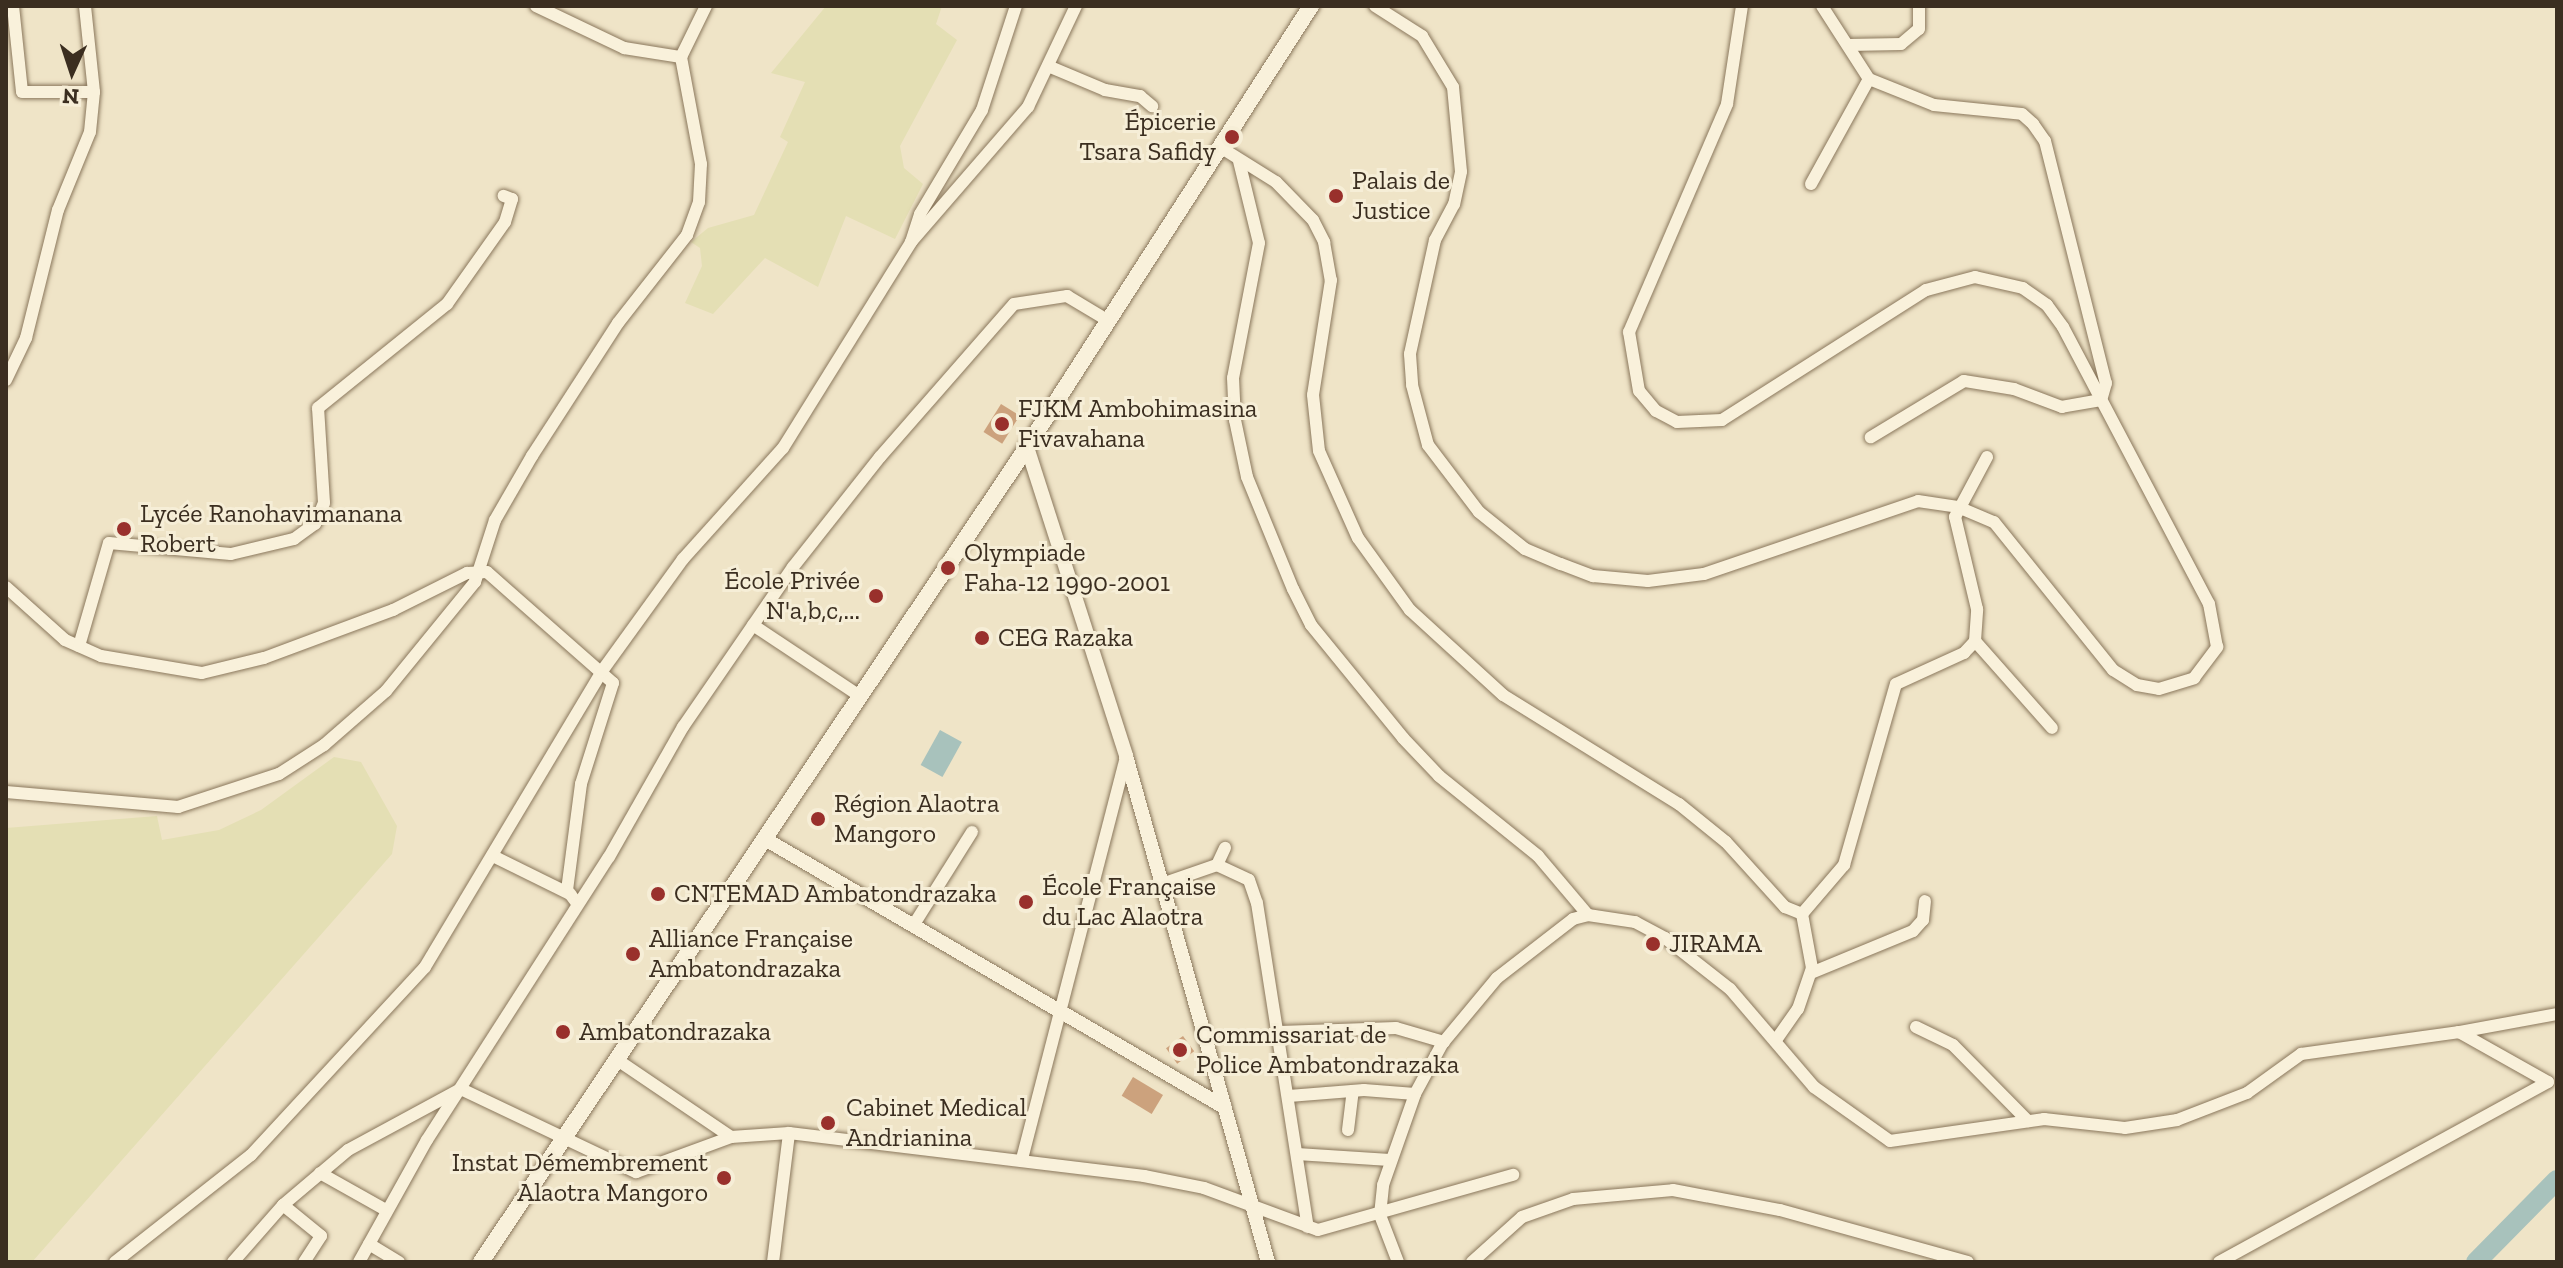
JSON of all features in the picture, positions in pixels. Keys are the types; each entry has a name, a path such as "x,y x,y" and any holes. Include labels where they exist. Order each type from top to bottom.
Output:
{"main road":[{"path":"481,1262 1027,447 1311,6"}],"street":[{"path":"13,6 22,92 94,92"},
{"path":"6,380 26,338 58,210 90,132 94,92 85,6"},
{"path":"536,6 624,48 681,57"},
{"path":"6,792 178,807 279,774 324,745 386,691 478,571 495,520 532,456 618,323 687,235 699,202 701,164 681,57 706,6"},
{"path":"911,242 920,214 982,110 1016,6"},
{"path":"115,1262 251,1155 425,967 495,857 602,671 683,559 783,448 911,242 989,157 1028,107 1076,6"},
{"path":"1375,6 1422,36 1453,87 1461,172 1454,204 1435,240 1410,354 1412,385 1428,445 1479,512 1525,549 1561,564 1593,576 1648,581 1704,574 1918,501 1958,507 1994,522 2113,670 2137,685 2159,689 2194,678 2217,647 2209,604 2047,305 2023,288 1975,277 1944,282 1889,310 1817,365 1722,420 1697,425 1656,411 1639,391 1629,332 1727,104 1742,6"},
{"path":"1822,6 1869,79 1934,105 2022,114 2045,141 2106,383 2101,400"},
{"path":"1848,45 1901,44 1919,29 1919,6"},
{"path":"1048,66 1105,90 1140,96 1152,106"},
{"path":"1811,184 1869,79"},
{"path":"1220,147 1276,182 1313,220 1330,258 1313,395 1319,451 1358,538 1410,610 1503,695 1679,804 1726,842 1785,907 1802,914"},
{"path":"1239,161 1259,243 1233,378 1235,420 1247,477 1293,589 1311,625 1403,738 1439,776 1538,856 1588,915"},
{"path":"79,646 109,543 231,554 294,539 315,524 324,503 318,408 447,304 505,222 512,199 504,196"},
{"path":"359,1262 386,1210 573,898 753,625 880,457 1014,304 1067,296 1107,320"},
{"path":"1871,437 1964,381 2014,389 2062,407 2101,400"},
{"path":"1027,447 1126,756 1268,1262"},
{"path":"1776,1040 1798,1009 1811,973 1802,914 1844,865 1896,684 1964,653 1975,641 1977,609 1958,540 1958,507 1987,457"},
{"path":"6,587 79,646 145,668 202,673 264,658 478,571 497,579 613,683 581,784 573,898"},
{"path":"753,625 860,696"},
{"path":"1975,641 2052,728"},
{"path":"1022,1159 1126,756"},
{"path":"913,926 972,832"},
{"path":"765,839 1058,1013 1224,1107"},
{"path":"1217,865 1225,848"},
{"path":"495,857 573,898"},
{"path":"1162,884 1217,865 1249,880 1280,1032 1308,1227"},
{"path":"1811,973 1913,931 1923,920 1925,901"},
{"path":"1398,1262 1380,1215 1390,1160 1415,1094 1444,1042 1497,978 1573,919 1588,915 1635,922 1665,938 1730,989 1814,1087 1890,1141 2028,1121 2125,1128 2177,1120 2247,1093 2301,1054 2459,1032 2557,1014"},
{"path":"1916,1027 1953,1045 2028,1121"},
{"path":"1280,1032 1396,1028 1444,1042"},
{"path":"2459,1032 2553,1080"},
{"path":"616,1059 731,1137"},
{"path":"2219,1262 2553,1080"},
{"path":"461,1089 636,1172 731,1137 789,1133 1022,1159 1204,1188 1318,1230 1513,1175"},
{"path":"233,1262 283,1205 348,1150 461,1089"},
{"path":"1289,1096 1353,1092 1415,1094"},
{"path":"1348,1130 1353,1092"},
{"path":"773,1262 789,1133"},
{"path":"1297,1154 1390,1160"},
{"path":"320,1173 386,1210"},
{"path":"1472,1262 1522,1217 1573,1199 1673,1190 1780,1210 1968,1262"},
{"path":"283,1205 321,1236 304,1262"},
{"path":"369,1244 399,1262"}],"shaded area":[{"path":"826,6 942,6 936,24 957,40 900,146 904,168 923,184 895,239 846,216 818,287 765,258 713,314 685,303 702,266 700,248 691,242 708,228 754,215 788,142 780,137 805,82 771,73"},
{"path":"334,757 361,762 397,826 392,854 32,1262 6,1262 6,828 157,816 162,840 219,830 261,810"}],"water":[{"path":"940,730 962,742 942,777 921,765"}],"building":[{"name":"FJKM Ambohimasina Fivavahana","path":"1001,404 1020,416 1002,444 984,432"},
{"name":"Commissariat de Police Ambatondrazaka","path":"1183,1036 1194,1051 1177,1064 1166,1048"},
{"path":"1133,1077 1163,1095 1152,1114 1122,1096"}],"waterway":[{"path":"2476,1262 2557,1180"}],"place":[{"name":"Épicerie Tsara Safidy","path":"1232,137"},
{"name":"Palais de Justice","path":"1336,196"},
{"name":"FJKM Ambohimasina Fivavahana","path":"1002,424"},
{"name":"Lycée Ranohavimanana Robert","path":"124,529"},
{"name":"Olympiade Faha-12 1990-2001","path":"948,568"},
{"name":"École Privée N'a,b,c,...","path":"876,596"},
{"name":"CEG Razaka","path":"982,638"},
{"name":"Région Alaotra Mangoro","path":"818,819"},
{"name":"CNTEMAD Ambatondrazaka","path":"658,894"},
{"name":"École Française du Lac Alaotra","path":"1026,902"},
{"name":"JIRAMA","path":"1653,944"},
{"name":"Alliance Française Ambatondrazaka","path":"633,954"},
{"name":"Ambatondrazaka","path":"563,1032"},
{"name":"Commissariat de Police Ambatondrazaka","path":"1180,1050"},
{"name":"Cabinet Medical Andrianina","path":"828,1123"},
{"name":"Instat Démembrement Alaotra Mangoro","path":"724,1178"}]}
